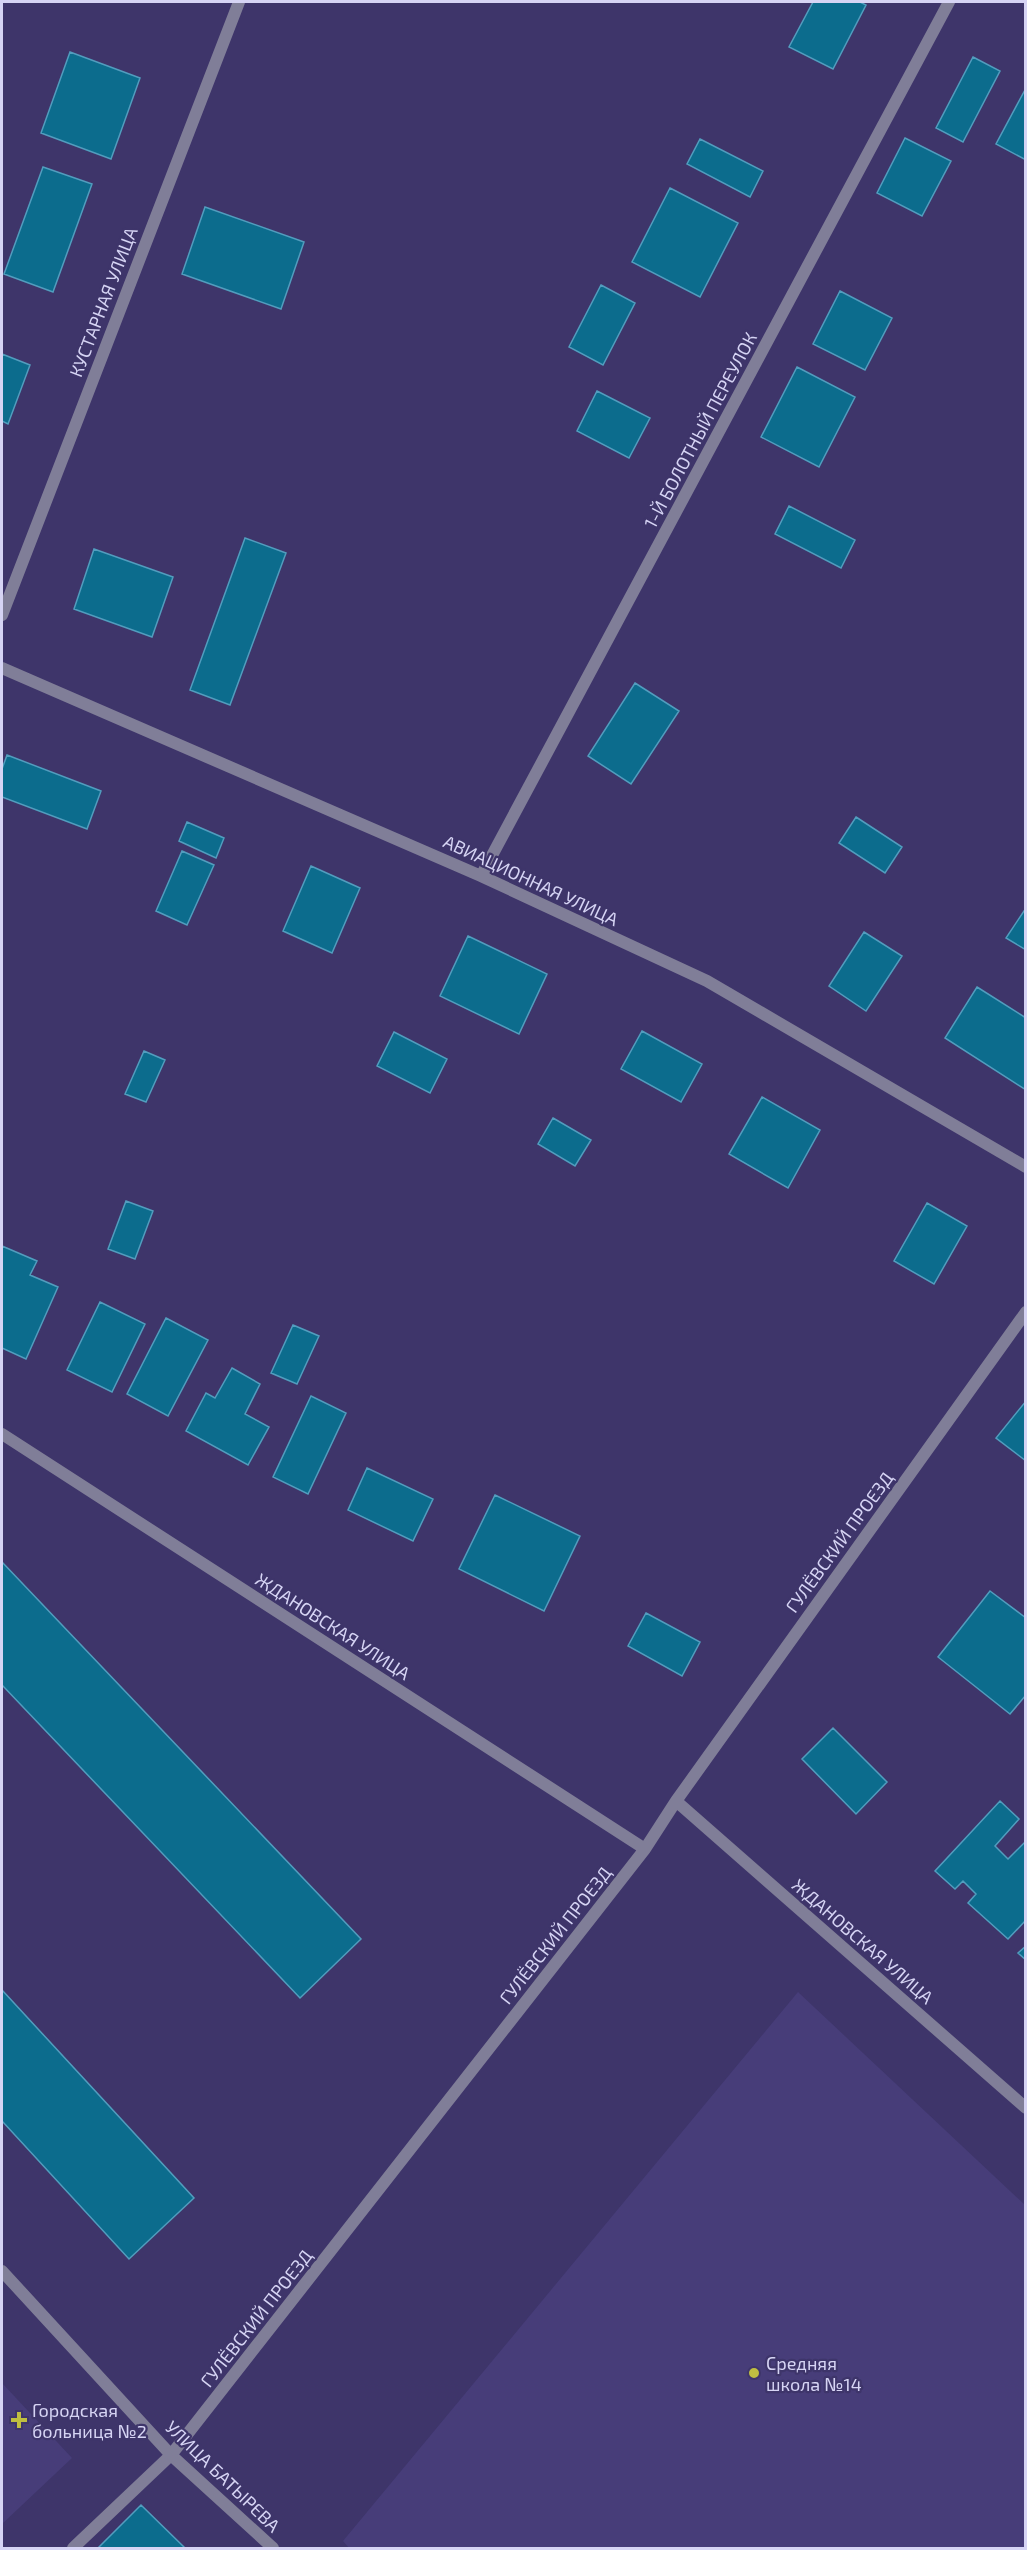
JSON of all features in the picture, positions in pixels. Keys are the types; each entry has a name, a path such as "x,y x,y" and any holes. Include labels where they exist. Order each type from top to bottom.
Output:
{"street":[{"name":"КУСТАРНАЯ УЛИЦА","path":"2,615 239,2"},
{"name":"1-Й БОЛОТНЫЙ ПЕРЕУЛОК","path":"481,876 949,2"},
{"name":"АВИАЦИОННАЯ УЛИЦА","path":"2,668 481,876 707,981 1026,1167"},
{"name":"ГУЛЁВСКИЙ ПРОЕЗД","path":"73,2548 171,2455 645,1849 676,1801 1026,1312"},
{"name":"ЖДАНОВСКАЯ УЛИЦА","path":"2,1434 645,1849"},
{"name":"ЖДАНОВСКАЯ УЛИЦА","path":"676,1801 1026,2108"},
{"name":"УЛИЦА БАТЫРЕВА","path":"2,2271 171,2455 273,2548"}],"shaded area":[{"name":"Средняя школа №14","path":"798,1992 1025,2205 1025,2548 349,2548 343,2541"},
{"name":"Городская больница №2","path":"2,2383 72,2458 2,2524"}],"building":[{"path":"813,2 860,2 866,5 833,69 789,47"},
{"path":"70,52 140,78 111,159 41,133"},
{"path":"973,57 1000,71 963,142 936,128"},
{"path":"1026,88 1026,160 996,144"},
{"path":"905,138 951,161 922,216 877,193"},
{"path":"700,139 763,171 750,197 687,164"},
{"path":"43,167 92,184 53,292 4,274"},
{"path":"670,188 738,223 700,297 632,262"},
{"path":"205,207 304,242 281,309 182,274"},
{"path":"601,285 635,303 603,365 569,347"},
{"path":"840,291 892,318 865,370 813,344"},
{"path":"2,354 30,365 8,424 2,421"},
{"path":"797,367 855,397 819,467 761,437"},
{"path":"597,391 650,418 629,458 577,431"},
{"path":"789,506 855,540 841,568 775,534"},
{"path":"245,538 286,553 230,705 190,690"},
{"path":"94,549 173,577 152,637 74,609"},
{"path":"635,683 679,711 631,784 588,756"},
{"path":"7,755 101,791 87,829 2,797 2,769"},
{"path":"856,817 902,847 885,873 839,843"},
{"path":"187,822 224,838 216,858 179,841"},
{"path":"182,851 214,865 187,925 156,911"},
{"path":"311,866 360,888 332,953 283,931"},
{"path":"1024,911 1026,912 1026,950 1006,938"},
{"path":"864,932 902,956 866,1011 829,986"},
{"path":"468,936 547,974 519,1034 440,996"},
{"path":"977,987 1026,1018 1026,1090 945,1038"},
{"path":"642,1031 702,1064 681,1102 621,1069"},
{"path":"394,1032 447,1059 430,1093 377,1066"},
{"path":"144,1051 165,1060 146,1102 125,1094"},
{"path":"762,1097 820,1130 788,1188 729,1154"},
{"path":"553,1118 591,1140 575,1166 538,1144"},
{"path":"126,1201 153,1211 135,1259 108,1249"},
{"path":"927,1203 967,1226 934,1284 894,1261"},
{"path":"2,1246 37,1261 30,1275 58,1287 26,1359 2,1348"},
{"path":"100,1302 145,1324 112,1392 67,1370"},
{"path":"166,1318 208,1340 168,1416 127,1394"},
{"path":"293,1325 319,1336 297,1384 271,1373"},
{"path":"232,1368 260,1384 245,1414 269,1427 248,1465 186,1431 206,1393 215,1398"},
{"path":"311,1396 346,1413 308,1494 273,1477"},
{"path":"1026,1401 1026,1461 996,1438"},
{"path":"367,1468 433,1499 413,1541 348,1510"},
{"path":"495,1495 580,1536 544,1611 459,1569"},
{"path":"2,1562 361,1939 300,1998 2,1685"},
{"path":"990,1591 1026,1618 1026,1695 1010,1714 938,1657"},
{"path":"646,1613 700,1642 682,1676 628,1646"},
{"path":"833,1728 887,1782 856,1814 802,1759"},
{"path":"1000,1801 1019,1819 995,1846 1008,1859 1026,1841 1026,1920 1008,1939 968,1903 976,1894 963,1881 955,1889 935,1871"},
{"path":"1026,1946 1026,1960 1018,1953"},
{"path":"2,1990 194,2198 129,2259 2,2121"},
{"path":"141,2505 185,2548 98,2548"}],"place":[{"name":"Средняя школа №14","path":"754,2373"},
{"name":"Городская больница №2","path":"19,2420"}]}
